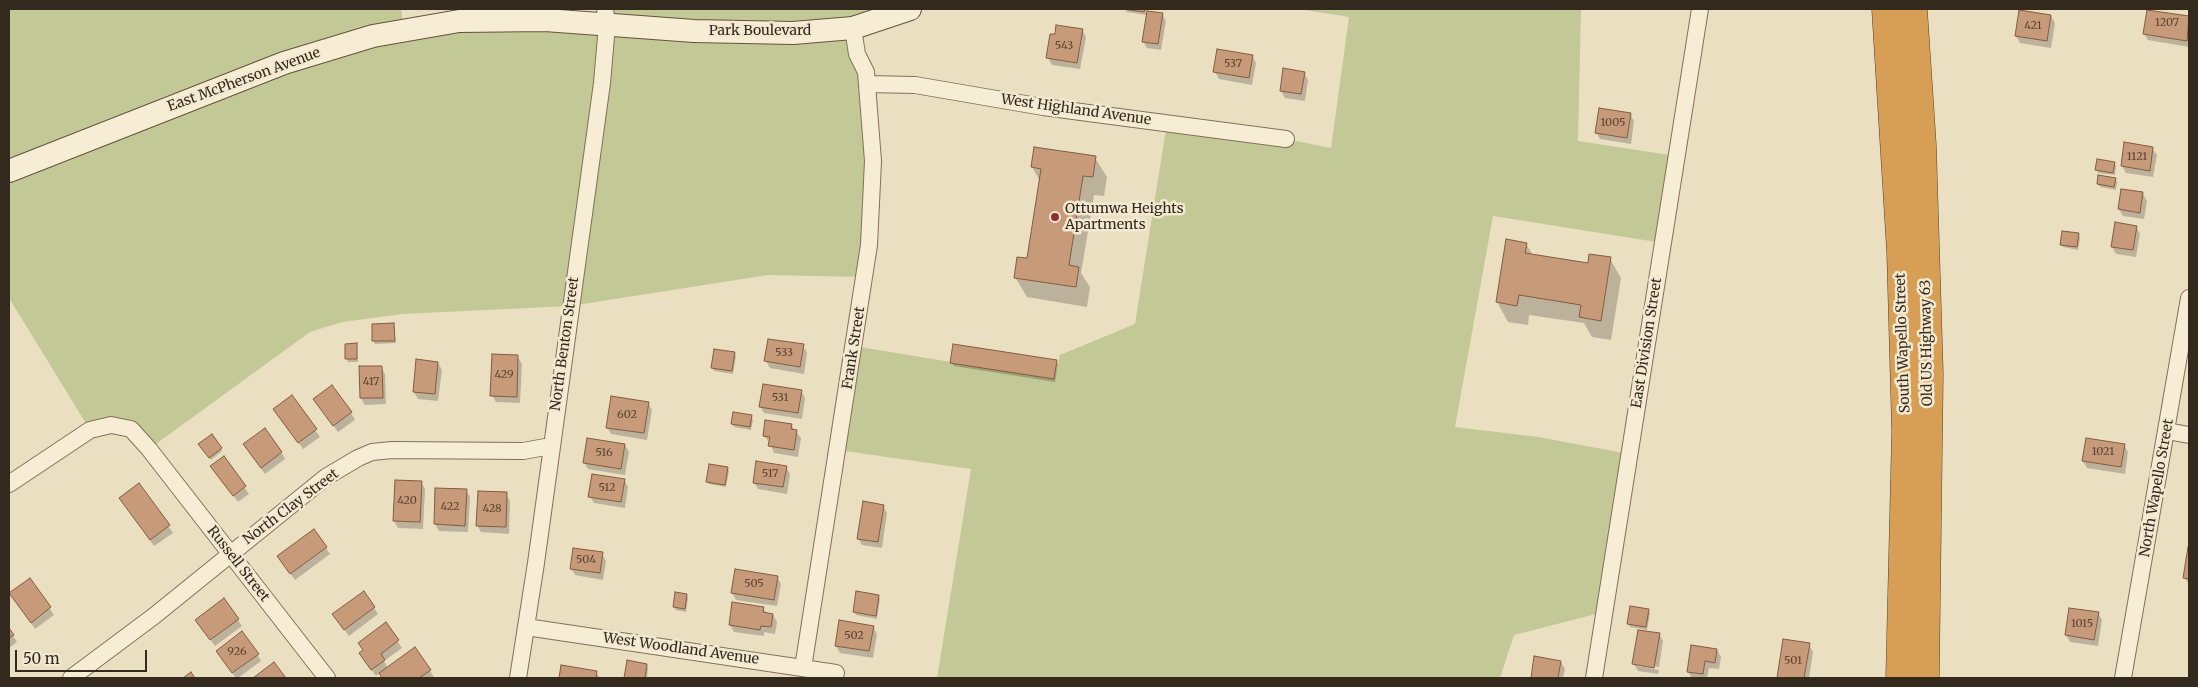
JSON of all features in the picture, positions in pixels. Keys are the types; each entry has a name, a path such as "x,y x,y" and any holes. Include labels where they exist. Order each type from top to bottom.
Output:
{"highway":[{"name":"South Wapello Street","path":"1886,9 1901,252 1906,430 1900,678"},
{"name":"Old US Highway 63","path":"1913,9 1922,145 1929,374 1925,678"}],"main road":[{"name":"Park Boulevard","path":"606,17 694,31 793,33 854,28 910,9"},
{"name":"East McPherson Avenue","path":"9,170 284,62 373,36 459,21 606,17"}],"street":[{"name":"East Division Street","path":"1594,678 1700,9"},
{"name":"North Benton Street","path":"518,678 602,83 606,17"},
{"name":"Frank Street","path":"803,668 869,245 873,161 866,72 857,54 854,28"},
{"name":"West Highland Avenue","path":"867,84 915,86 1043,107 1286,139"},
{"name":"North Wapello Street","path":"2124,678 2189,298"},
{"name":"Russell Street","path":"9,484 90,430 111,425 130,429 149,449 327,678"},
{"path":"2167,431 2189,435"},
{"name":"North Clay Street","path":"71,678 154,616 326,477 372,452 392,450 523,451 551,446"},
{"name":"West Woodland Avenue","path":"526,627 836,673"}],"green space":[{"path":"9,9 401,9 404,30 606,25 605,9 910,9 853,28 866,72 864,277 768,275 570,306 403,314 342,322 310,332 149,449 130,429 90,430 9,298"},
{"path":"1299,9 1581,9 1578,141 1676,156 1663,243 1493,216 1455,427 1538,437 1629,454 1604,612 1514,635 1500,678 937,678 971,469 838,450 854,346 1054,379 1060,355 1135,324 1167,123 1286,139 1331,148 1349,17"}],"building":[{"path":"1123,9 1145,9 1144,12"},
{"path":"2019,10 2051,15 2047,41 2015,36"},
{"path":"2147,10 2189,16 2187,41 2143,34"},
{"path":"1147,11 1163,13 1158,44 1142,42"},
{"path":"1056,25 1083,29 1077,63 1046,58 1050,34 1055,34"},
{"path":"1217,49 1253,55 1249,78 1213,72"},
{"path":"1283,68 1305,72 1301,94 1280,91"},
{"path":"1599,108 1631,113 1627,138 1595,133"},
{"path":"2124,142 2153,147 2150,171 2121,166"},
{"name":"Ottumwa Heights Apartments","path":"1034,147 1096,156 1093,177 1083,176 1069,265 1079,267 1076,287 1014,278 1017,257 1027,258 1041,169 1031,167"},
{"path":"2097,159 2115,162 2113,173 2095,170"},
{"path":"2098,175 2116,178 2114,187 2097,184"},
{"path":"2121,189 2143,192 2140,213 2118,209"},
{"path":"2115,222 2137,226 2133,250 2111,247"},
{"path":"2062,231 2079,233 2077,247 2060,245"},
{"path":"1506,239 1527,243 1525,253 1588,263 1589,254 1611,257 1601,321 1579,317 1581,305 1519,295 1517,306 1496,302"},
{"path":"394,323 395,341 372,341 372,324"},
{"path":"768,339 804,344 800,367 764,361"},
{"path":"357,343 357,359 345,359 345,344"},
{"path":"953,344 1057,360 1054,379 950,363"},
{"path":"714,349 735,352 732,371 711,368"},
{"path":"492,354 518,355 517,397 490,396"},
{"path":"416,359 438,362 435,394 413,392"},
{"path":"359,366 382,366 383,398 360,398"},
{"path":"763,384 802,390 798,413 759,407"},
{"path":"332,385 352,412 333,426 313,399"},
{"path":"292,395 317,429 298,443 273,409"},
{"path":"611,396 649,402 644,433 606,428"},
{"path":"733,412 752,415 750,427 731,424"},
{"path":"765,420 792,424 791,429 797,430 794,450 768,446 770,437 763,436"},
{"path":"265,428 282,452 261,468 243,444"},
{"path":"212,434 222,448 209,458 198,444"},
{"path":"587,438 625,444 621,469 583,463"},
{"path":"2086,438 2125,444 2121,467 2082,461"},
{"path":"224,456 246,486 233,496 210,466"},
{"path":"756,461 787,466 783,487 753,483"},
{"path":"709,464 728,467 725,485 706,482"},
{"path":"592,474 625,479 621,502 588,497"},
{"path":"395,480 422,481 420,522 393,521"},
{"path":"139,483 170,525 150,540 119,498"},
{"path":"435,488 467,489 465,526 434,524"},
{"path":"478,491 507,492 506,527 476,526"},
{"path":"863,501 884,505 878,542 857,539"},
{"path":"314,529 327,547 290,574 277,556"},
{"path":"2189,547 2189,579 2183,578"},
{"path":"573,548 603,552 600,573 570,569"},
{"path":"735,569 778,576 774,600 731,593"},
{"path":"30,578 51,607 31,623 9,593"},
{"path":"364,591 375,607 344,630 332,614"},
{"path":"856,591 879,595 876,616 853,612"},
{"path":"675,592 687,594 685,609 673,607"},
{"path":"224,598 239,619 210,640 195,620"},
{"path":"732,602 764,607 763,612 773,614 771,627 761,626 760,630 729,625"},
{"path":"1630,606 1649,609 1646,627 1627,624"},
{"path":"2069,608 2099,612 2094,640 2065,635"},
{"path":"839,620 874,626 869,651 835,646"},
{"path":"386,622 399,640 381,654 385,660 371,670 359,653 363,650 358,643"},
{"path":"9,628 14,635 9,638"},
{"path":"1638,630 1660,633 1654,668 1632,664"},
{"path":"242,631 259,654 232,673 216,651"},
{"path":"1783,639 1810,643 1804,678 1777,678"},
{"path":"1691,645 1717,649 1715,663 1705,661 1703,674 1687,672"},
{"path":"415,647 431,670 419,678 382,678 379,673"},
{"path":"1534,656 1561,661 1558,678 1531,678"},
{"path":"627,660 647,664 645,678 624,678"},
{"path":"274,662 286,678 253,678"},
{"path":"561,665 597,671 596,678 559,678"},
{"path":"191,672 195,678 183,678"}],"place":[{"name":"Ottumwa Heights Apartments","path":"1055,217"}]}
